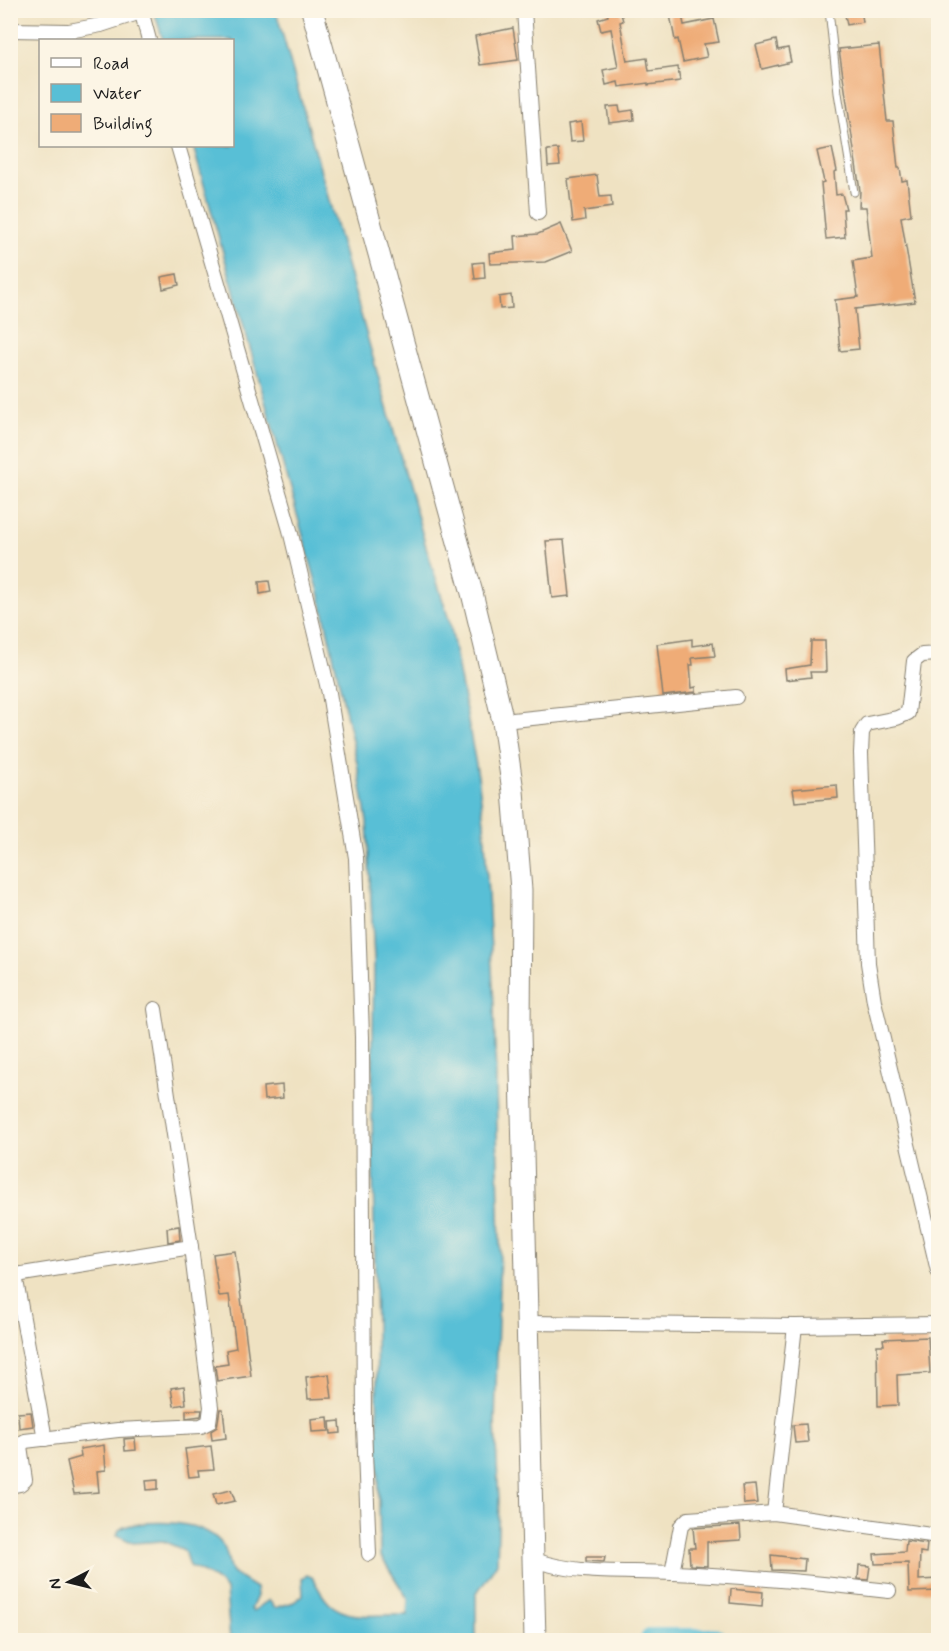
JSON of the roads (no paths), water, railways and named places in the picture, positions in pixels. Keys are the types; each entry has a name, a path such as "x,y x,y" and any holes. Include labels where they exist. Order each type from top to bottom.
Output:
{"main road":[{"path":"312,10 469,581 503,721 513,791 521,890 521,1043 535,1641"}],"street":[{"path":"524,10 538,213"},
{"path":"10,30 69,31 101,25 143,11 149,39"},
{"path":"178,147 290,530 329,693 356,858 362,1037 364,1426 369,1554"},
{"path":"939,654 922,655 914,661 908,713 897,718 867,724 862,732 861,773 868,963 874,1001 939,1271"},
{"path":"503,721 736,697"},
{"path":"10,1486 20,1484 25,1480 20,1446 22,1442 118,1430 201,1426 209,1422 212,1407 191,1247 155,1009"},
{"path":"45,1439 13,1276 191,1247"},
{"path":"527,1323 795,1326 939,1324"},
{"path":"774,1513 795,1326"},
{"path":"672,1572 681,1526 688,1519 774,1513 939,1536"},
{"path":"534,1568 574,1571 672,1572 794,1580 889,1591"}],"lane":[{"path":"830,10 838,93 854,192"}],"water":[{"path":"154,11 276,11 426,547 450,623 478,776 484,822 494,1006 500,1247 495,1425 499,1500 497,1563 476,1594 476,1640 230,1640 226,1590 219,1582 189,1566 184,1550 163,1541 133,1543 117,1535 124,1527 163,1522 192,1526 205,1531 224,1547 232,1573 256,1588 257,1596 251,1609 253,1611 269,1600 275,1608 294,1602 303,1595 302,1578 307,1575 312,1577 327,1601 338,1610 367,1616 407,1615 408,1599 380,1555 372,1112 374,960 367,821 357,763 320,596 193,147 234,147 234,39 163,39"}],"waterway":[{"path":"652,1640 715,1640"}]}
